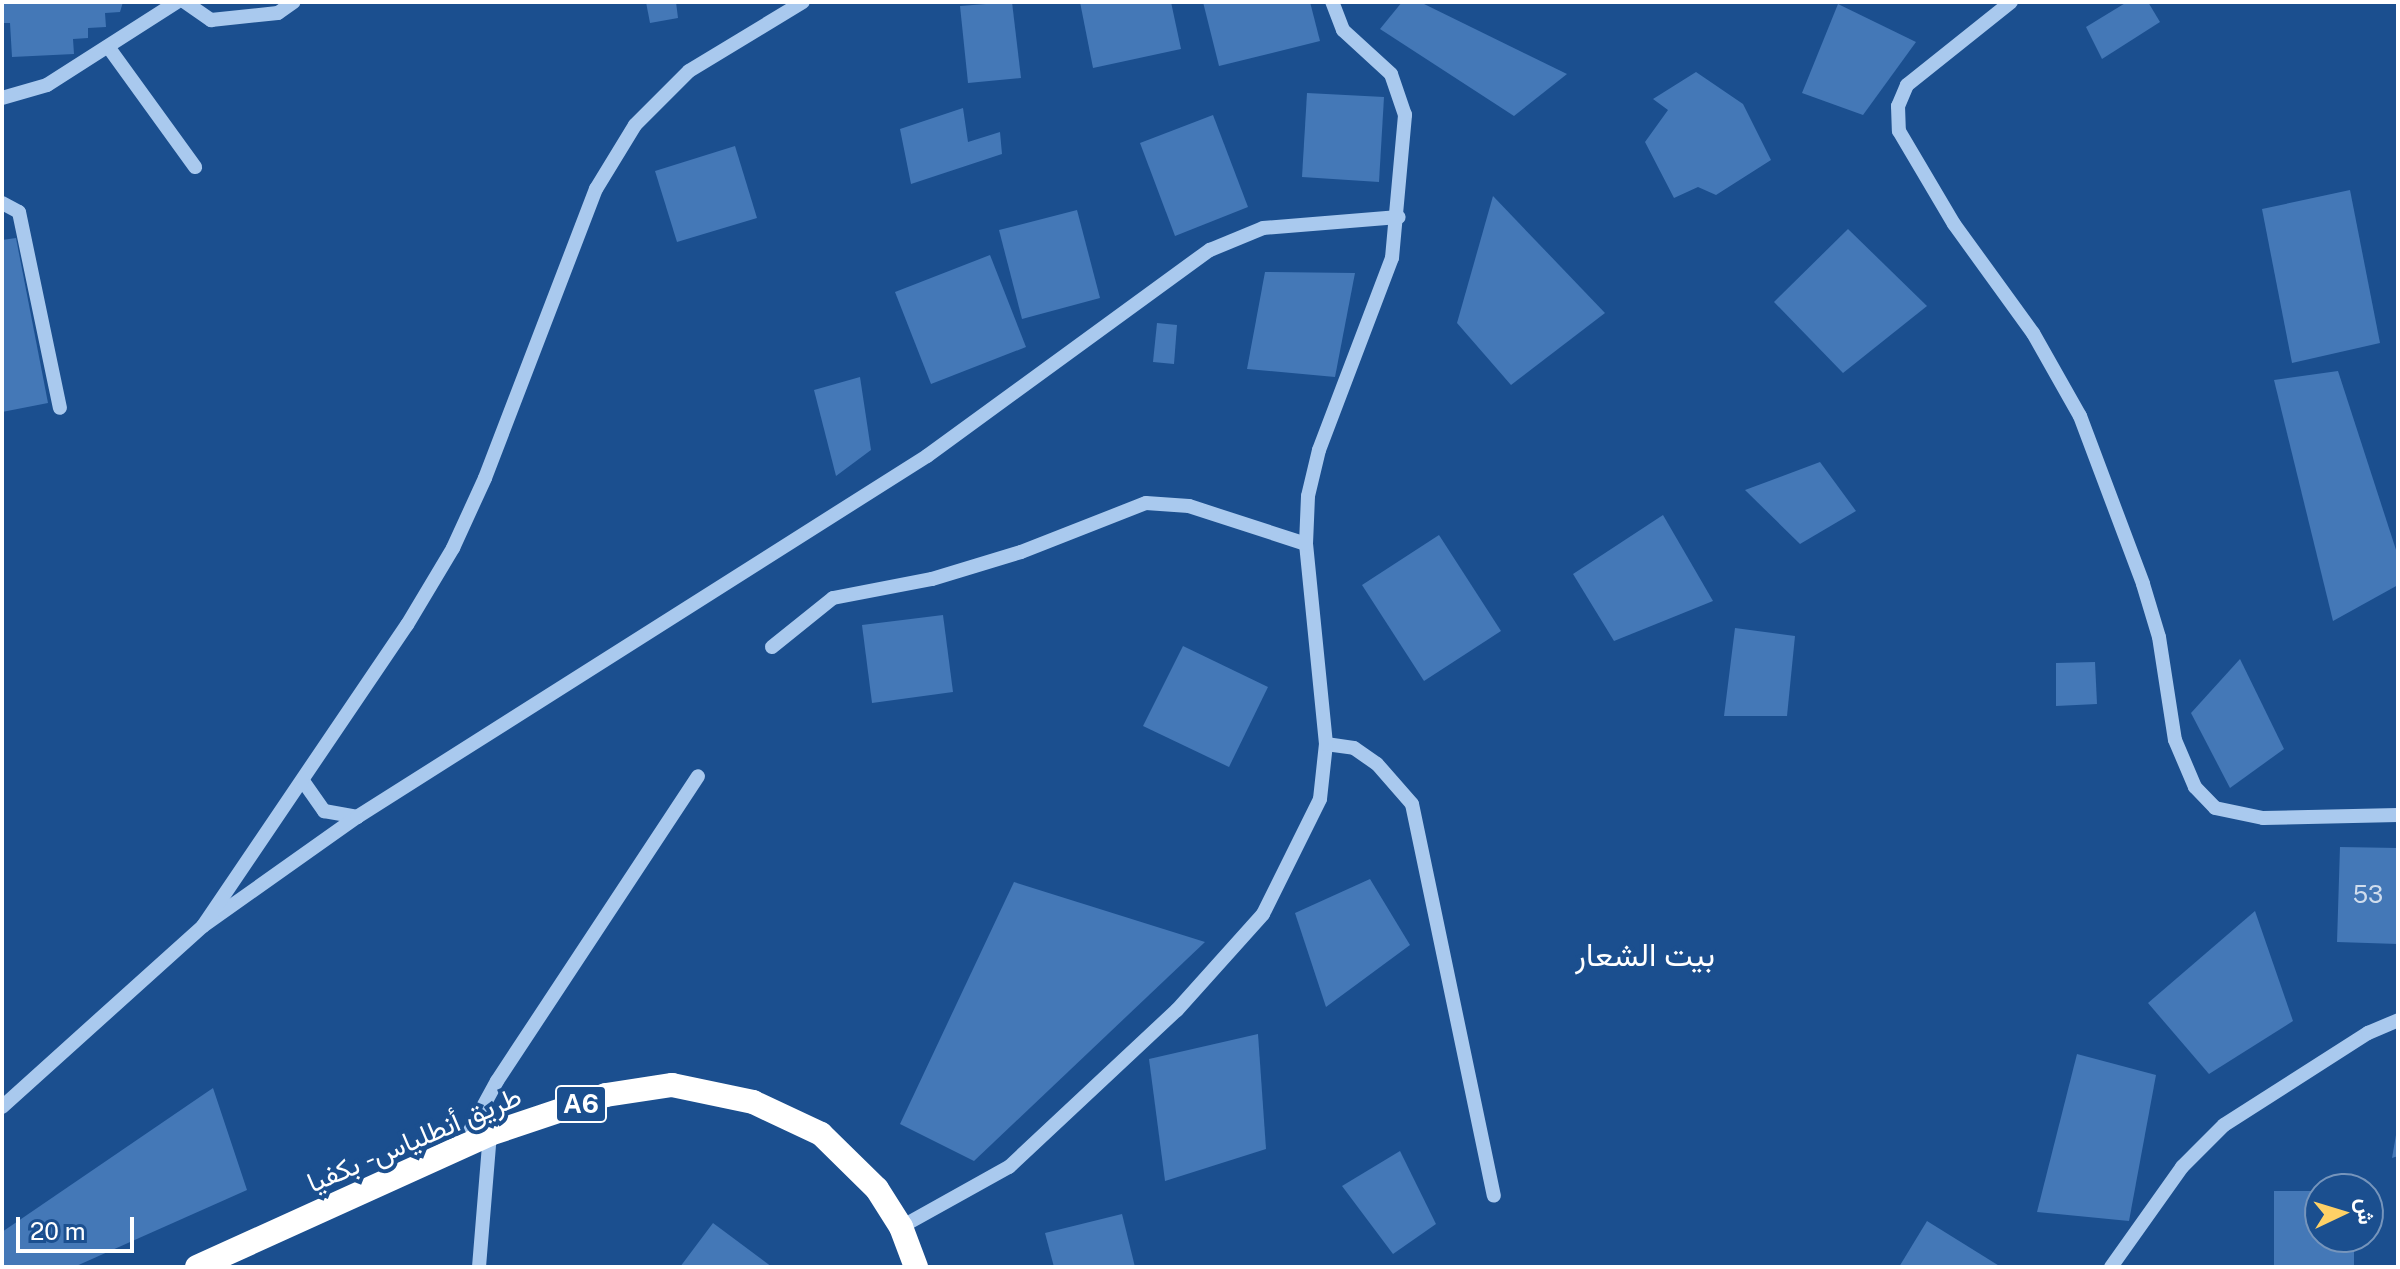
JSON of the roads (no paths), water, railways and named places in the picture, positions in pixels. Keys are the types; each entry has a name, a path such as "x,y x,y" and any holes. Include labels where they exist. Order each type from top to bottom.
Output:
{"highway":[{"name":"طريق أنطلياس - بكفيا","path":"197,1267 490,1134 629,1090 672,1085 713,1091 795,1118 821,1134 851,1157 901,1227 916,1267"}],"street":[{"path":"2,98 47,85 177,2"},
{"path":"185,2 211,20 278,13 294,2"},
{"path":"203,926 303,781 453,548 614,156 652,106 689,71 803,2"},
{"path":"901,1227 975,1190 1042,1141 1224,962 1263,914 1292,864 1320,799 1326,744 1306,544 1312,472 1377,309 1399,217 1405,115 1400,94 1376,58 1343,30 1332,2"},
{"path":"2011,2 1907,85 1898,106 1899,131 1904,147 1954,224 2033,333 2080,416 2143,584 2159,637 2175,740 2195,787 2215,808 2263,818 2398,815"},
{"path":"109,48 195,167"},
{"path":"2,203 19,212 60,408"},
{"path":"2,1107 203,926 357,817 927,456 1210,250 1263,228 1399,217"},
{"path":"772,647 833,598 995,560 1146,503 1189,506 1306,544"},
{"path":"1326,744 1354,748 1377,764 1412,804 1494,1196"},
{"path":"462,1146 497,1081 698,776"},
{"path":"303,781 324,811 357,817"},
{"path":"2111,1267 2182,1167 2224,1125 2368,1033 2398,1020"},
{"path":"479,1267 490,1134"}],"district":[{"name":"بيت الشعار","path":"1645,955"}]}
